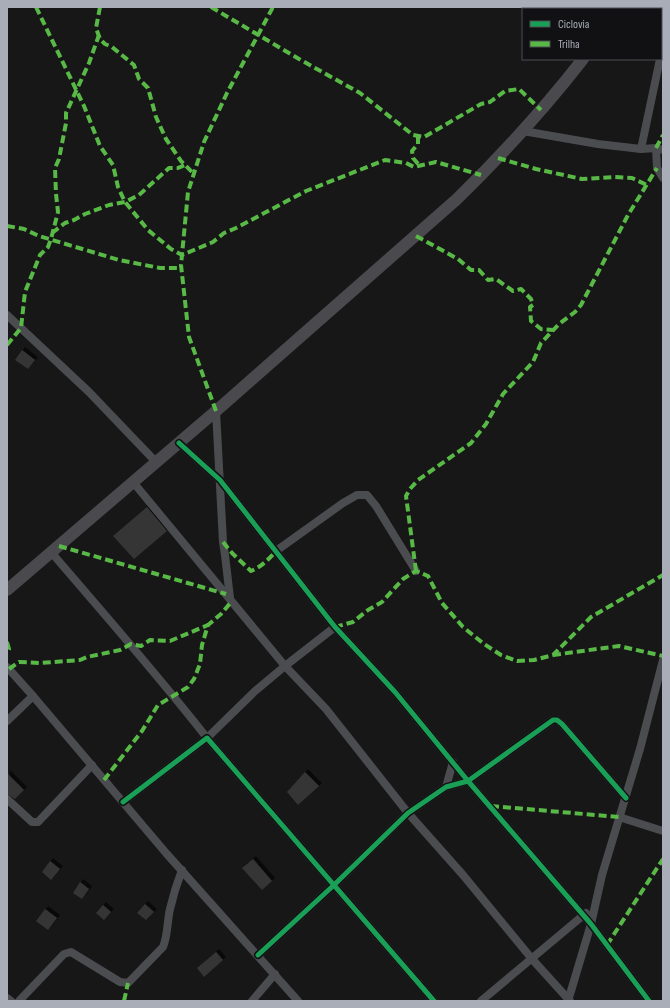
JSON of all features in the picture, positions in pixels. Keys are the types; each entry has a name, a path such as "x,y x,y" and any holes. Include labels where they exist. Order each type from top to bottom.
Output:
{"main road":[{"path":"7,590 216,411 457,199 492,165 523,131 582,60"}],"street":[{"path":"641,149 660,60"},
{"path":"523,131 598,144 641,149 660,149 657,168 663,178"},
{"path":"7,315 89,392 156,462"},
{"path":"216,411 223,542 230,598"},
{"path":"179,443 220,480 335,627 395,692 454,762 468,781 591,924 649,1001"},
{"path":"133,482 285,666 326,709 408,813 464,875 532,959 569,1000"},
{"path":"276,551 343,503 357,495 367,496 376,506 416,572"},
{"path":"51,552 174,695 207,738 434,1001"},
{"path":"123,802 207,738 222,725 254,692 335,627"},
{"path":"569,1000 591,924 602,875 626,798 663,660"},
{"path":"7,667 182,870 298,1001"},
{"path":"7,721 33,696"},
{"path":"258,955 334,885 408,813 446,786 468,781 553,720 557,720 626,798"},
{"path":"446,786 454,762"},
{"path":"7,799 32,822 38,822 92,765"},
{"path":"620,817 663,831"},
{"path":"19,1001 64,954 68,952 71,952 120,982 128,983 163,946 166,939 170,910 175,890 182,870"},
{"path":"481,1001 595,906"},
{"path":"252,1001 275,974"},
{"path":"7,998 11,1001"}],"building":[{"path":"22,350 35,360 28,369 15,360"},
{"path":"147,507 167,531 134,559 113,536"},
{"path":"305,772 319,786 298,805 287,792"},
{"path":"7,773 24,790 15,799 7,794"},
{"path":"253,859 272,881 262,890 242,868"},
{"path":"50,861 60,869 51,880 42,872"},
{"path":"80,882 89,889 82,899 73,893"},
{"path":"145,904 154,912 146,920 137,913"},
{"path":"103,905 111,912 104,920 96,913"},
{"path":"45,909 57,918 48,930 36,921"},
{"path":"216,952 223,960 204,977 197,968"}],"marked path":[{"path":"36,7 84,106 100,146 113,165 118,187 125,202 148,230 171,249 182,255 213,242 224,233 306,191 385,160 406,163 414,167 436,162 481,175"},
{"path":"100,7 96,28 100,39 134,65 139,79 148,88 156,117 166,139 181,161 194,174"},
{"path":"211,7 360,93 413,135 424,137 481,104 490,102 505,91 519,89 541,110"},
{"path":"216,411 189,337 181,265 188,192 204,142 227,93 273,7"},
{"path":"7,345 21,328 25,292 40,255 48,247 51,239 58,212 55,168 59,159 66,123 66,113 89,63 99,35"},
{"path":"656,148 663,135"},
{"path":"418,136 418,144 412,151 413,158 419,165"},
{"path":"498,158 536,169 582,179 614,177 632,178 647,185"},
{"path":"52,233 65,223 85,214 109,205 125,202 139,195 169,168 178,168 185,165"},
{"path":"416,571 406,496 410,489 418,480 471,443 486,424 503,394 533,362 541,343 559,324 575,312 581,305 628,215 657,168"},
{"path":"7,226 24,229 39,236 119,260 160,268 181,268"},
{"path":"416,236 458,259 471,270 479,270 488,280 496,279 513,291 521,289 531,299 533,305 530,307 531,321 541,329 553,330"},
{"path":"223,542 251,571 264,563 276,551"},
{"path":"59,546 226,594"},
{"path":"335,627 353,622 368,610 382,602 403,579 416,571 428,576 442,603 463,627 484,644 501,655 517,661 534,660 553,655 591,617 663,575"},
{"path":"104,780 142,731 158,705 188,687 194,679 200,664 202,645 208,625 221,614 232,601"},
{"path":"9,669 19,662 40,663 80,660 87,657 120,650 131,644 141,646 150,640 170,641 208,625"},
{"path":"7,642 9,649 7,653"},
{"path":"553,655 619,646 663,656"},
{"path":"491,806 619,817"},
{"path":"607,945 663,859"},
{"path":"124,1001 128,983"}],"cycle path":[{"path":"179,443 220,480 335,627 395,692 468,781 591,924 649,1001"},
{"path":"258,955 334,885 408,813 446,787 468,781 553,720 557,720 562,724 626,798"},
{"path":"123,802 207,738 434,1001"}]}
